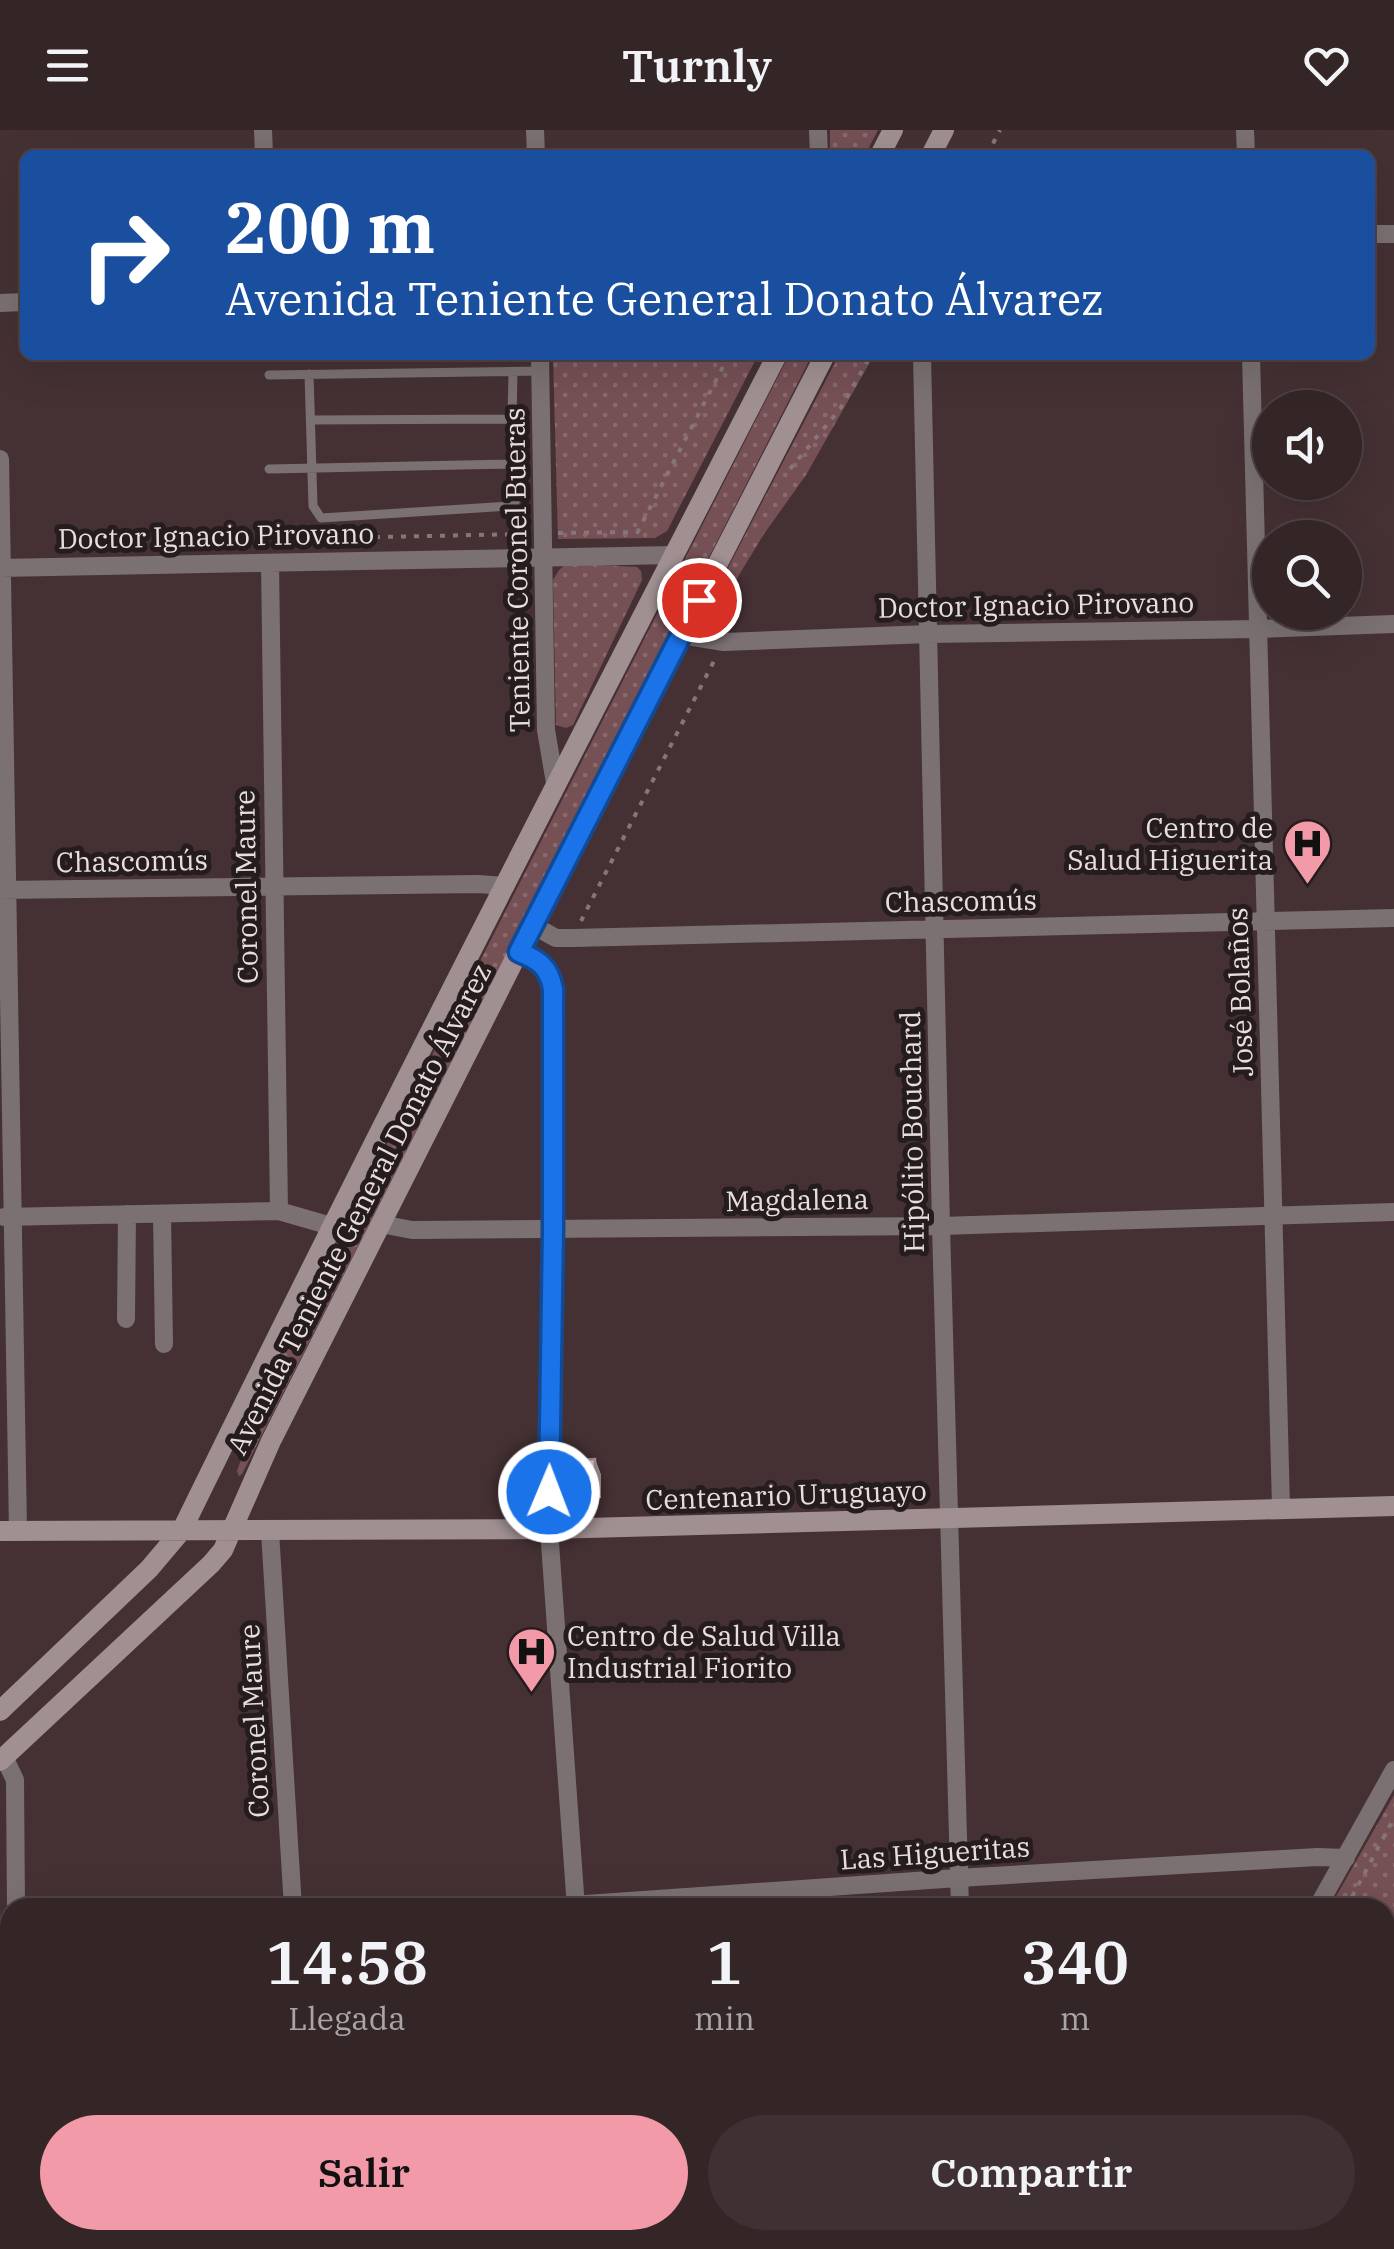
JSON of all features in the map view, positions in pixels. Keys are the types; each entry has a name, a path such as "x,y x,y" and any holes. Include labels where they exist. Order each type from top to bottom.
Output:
{"main road":[{"name":"Avenida Teniente General Donato Álvarez","path":"0,1711 148,1569 182,1530 331,1226 774,360"},
{"name":"Avenida Teniente General Donato Álvarez","path":"2,1759 223,1550 270,1441 823,360"},
{"name":"Centenario Uruguayo","path":"9,1531 549,1529 1394,1506"}],"street":[{"name":"Hipólito Bouchard","path":"922,360 959,1898"},
{"name":"José Bolaños","path":"1251,360 1255,520"},
{"name":"Teniente Coronel Bueras","path":"540,363 546,730 556,783"},
{"path":"0,458 9,1531"},
{"name":"Doctor Ignacio Pirovano","path":"1,568 674,555"},
{"name":"Coronel Maure","path":"270,563 279,1211"},
{"name":"Doctor Ignacio Pirovano","path":"1362,625 1394,624"},
{"name":"Doctor Ignacio Pirovano","path":"680,635 724,642 928,634 1252,629"},
{"name":"José Bolaños","path":"1257,630 1281,1507"},
{"name":"Chascomús","path":"3,890 505,886"},
{"name":"Chascomús","path":"532,925 559,938 1394,918"},
{"path":"547,968 559,938"},
{"path":"519,952 536,958 547,968 553,989 549,1529 575,1898"},
{"path":"6,1217 279,1211 331,1226"},
{"name":"Magdalena","path":"381,1224 412,1230 941,1226 1394,1212"},
{"path":"126,1214 126,1319"},
{"path":"162,1214 164,1344"},
{"name":"Coronel Maure","path":"270,1532 292,1898"},
{"path":"2,1759 15,1780 16,1898"},
{"path":"1324,1898 1394,1770"},
{"name":"Las Higueritas","path":"685,1898 958,1878 1346,1858"}],"lane":[{"path":"269,375 513,374 540,363"},
{"path":"309,374 314,506 321,518 505,508 515,503 513,374"},
{"path":"310,420 512,419"},
{"path":"269,469 514,464"}],"path":[{"path":"627,556 726,360"},
{"path":"284,539 638,532"},
{"path":"1351,1898 1394,1818"}],"shaded area":[{"path":"830,130 878,130 868,150 830,150"},
{"path":"553,360 755,360 667,531 655,538 558,539"},
{"path":"786,360 809,360 239,1476 237,1471 273,1367"},
{"path":"836,360 871,360 806,475 739,575 721,624 711,624 707,608"},
{"path":"567,563 637,567 642,580 573,725 566,728 556,725 553,580"},
{"path":"1394,1795 1394,1898 1335,1898"}],"building":[{"path":"595,1459 595,1482 580,1482 572,1474 572,1460"}],"place":[{"name":"Centro de Salud Higuerita","path":"1308,886"},
{"name":"Centro de Salud Villa Industrial Fiorito","path":"532,1694"}],"route":[{"path":"549,1492 553,989 547,968 536,958 519,952 699,600"}]}
